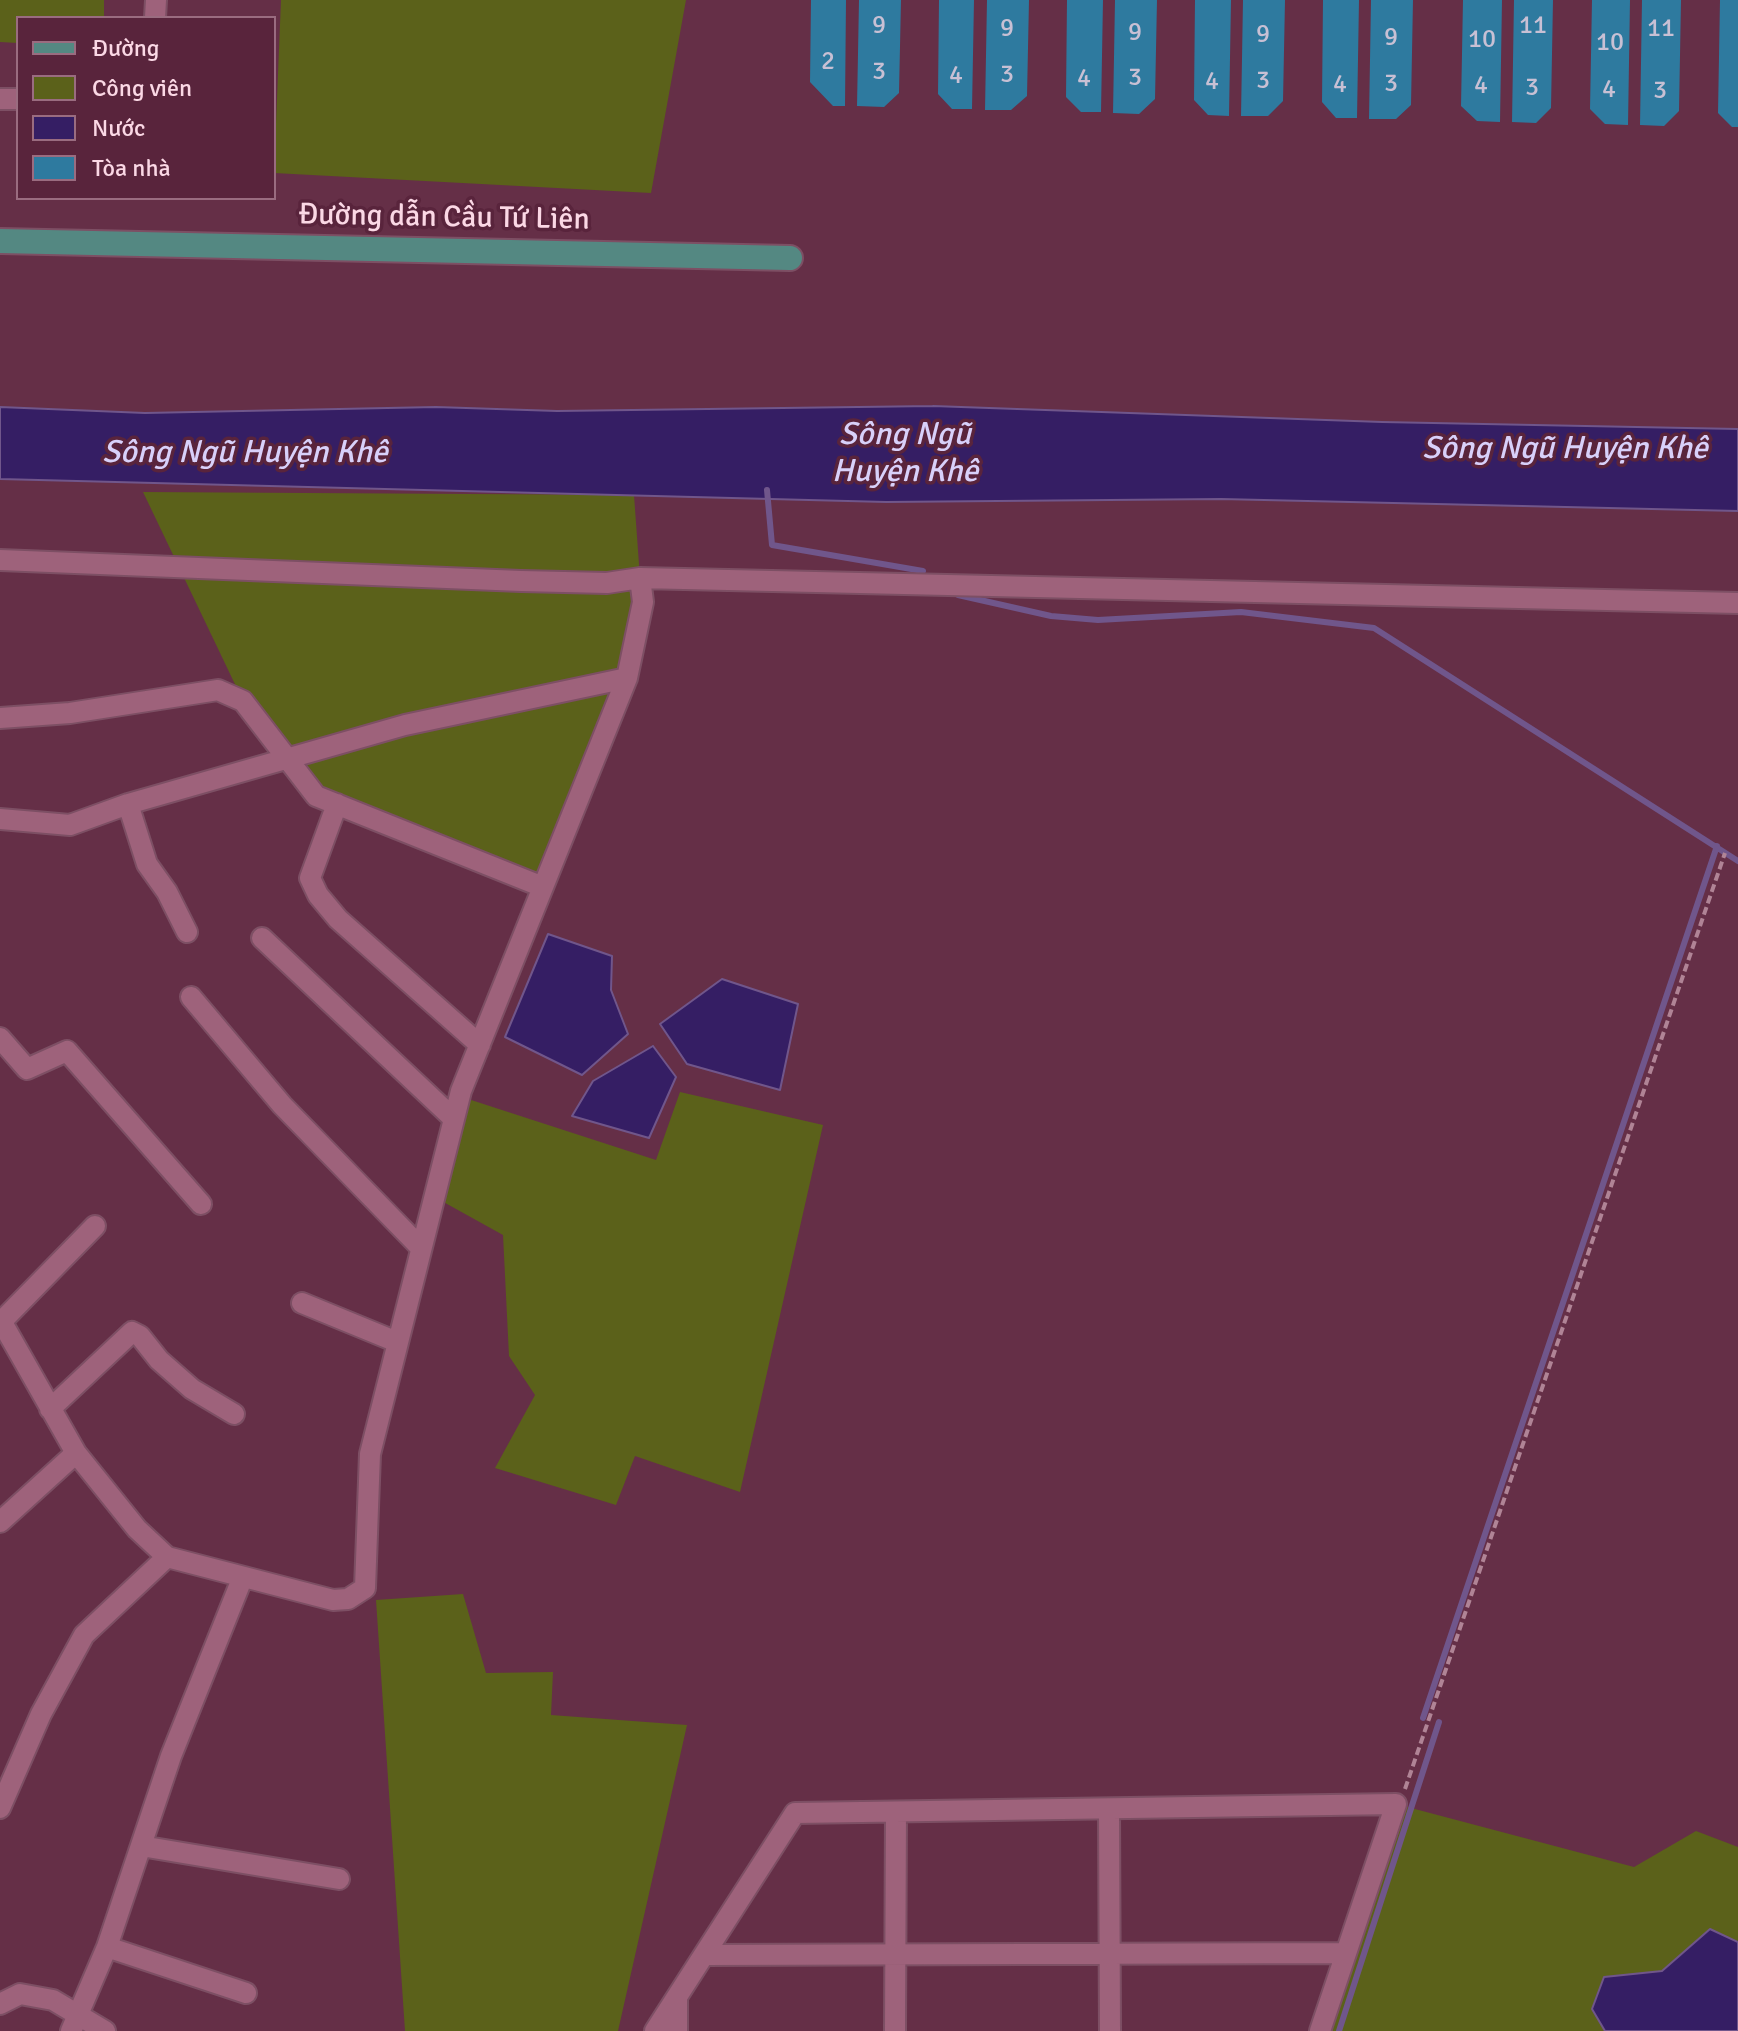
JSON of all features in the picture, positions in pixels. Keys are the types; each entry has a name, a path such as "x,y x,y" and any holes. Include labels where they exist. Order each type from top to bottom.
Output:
{"main road":[{"name":"Đường dẫn Cầu Tứ Liên","path":"0,241 790,258"}],"street":[{"path":"0,560 521,581 607,583 640,578 1738,603"},
{"path":"95,1226 1,1320 76,1453 137,1529 167,1557 242,1579 333,1600 358,1595 365,1588 370,1454 454,1119 480,1045 627,678 643,602 640,578"},
{"path":"0,819 70,825 128,804 405,725 627,678"},
{"path":"0,718 70,713 218,690 243,701 316,796 543,887"},
{"path":"128,804 147,864 167,892 187,932"},
{"path":"337,804 310,878 318,895 338,919 480,1045"},
{"path":"262,938 454,1119"},
{"path":"191,997 282,1105 421,1248"},
{"path":"0,1038 27,1069 67,1051 201,1204"},
{"path":"302,1303 397,1342"},
{"path":"50,1409 132,1332 140,1336 159,1360 192,1389 234,1414"},
{"path":"0,1522 76,1453"},
{"path":"0,1808 41,1714 84,1635 167,1557"},
{"path":"76,2023 107,1947 171,1756 242,1579"},
{"path":"655,2031 795,1813 1396,1804 1320,2031"},
{"path":"1109,1809 1110,2031"},
{"path":"895,2031 896,1812"},
{"path":"141,1846 339,1879"},
{"path":"107,1947 246,1993"},
{"path":"704,1955 1346,1953"},
{"path":"0,2004 20,1994 53,2000 76,2023 105,2031"},
{"path":"677,1997 677,2031"}],"path":[{"path":"1396,1804 1412,1777 1725,853"}],"green space":[{"path":"0,0 104,0 104,16 16,16 16,43 0,42"},
{"path":"281,0 686,0 651,193 276,173"},
{"path":"143,492 634,495 640,578 627,678 543,887 337,804 243,701"},
{"path":"680,1092 823,1125 740,1492 635,1456 616,1505 495,1468 535,1395 509,1356 503,1235 438,1199 465,1098 656,1160"},
{"path":"463,1594 486,1673 553,1672 551,1715 687,1725 618,2031 405,2031 376,1600"},
{"path":"1396,1804 1634,1867 1696,1831 1738,1847 1738,2031 1320,2031"}],"water":[{"name":"Sông Ngũ Huyện Khê","path":"933,406 1382,422 1738,429 1738,511 1221,499 886,502 0,479 0,407 145,413 436,407 557,411"},
{"path":"548,934 612,956 611,990 628,1034 582,1075 505,1037"},
{"path":"722,979 798,1004 780,1090 687,1064 660,1024"},
{"path":"653,1046 676,1077 649,1138 572,1116 593,1081"},
{"path":"1710,1929 1738,1942 1738,2031 1605,2031 1592,2009 1604,1977 1662,1971"}],"building":[{"path":"811,0 846,0 845,106 833,106 810,82"},
{"path":"859,0 901,0 899,93 884,107 857,106"},
{"path":"939,0 974,0 972,109 952,109 938,94"},
{"path":"987,0 1029,0 1027,96 1011,110 985,110"},
{"path":"1067,0 1103,0 1101,112 1081,112 1066,97"},
{"path":"1115,0 1157,0 1155,99 1139,114 1113,113"},
{"path":"1195,0 1231,0 1229,116 1208,115 1194,100"},
{"path":"1243,0 1285,0 1283,101 1268,116 1241,116"},
{"path":"1323,0 1359,0 1357,118 1336,118 1322,102"},
{"path":"1371,0 1413,0 1411,105 1396,119 1369,119"},
{"path":"1463,0 1502,0 1500,122 1477,121 1461,106"},
{"path":"1514,0 1553,0 1551,108 1536,123 1512,122"},
{"path":"1592,0 1630,0 1628,125 1605,124 1590,109"},
{"path":"1642,0 1681,0 1679,111 1664,126 1640,125"},
{"path":"1720,0 1738,0 1738,127 1732,127 1718,113"}],"waterway":[{"path":"767,490 772,545 923,571"},
{"path":"958,595 1051,616 1098,620 1241,612 1374,628 1738,861"},
{"path":"1423,1718 1717,846"},
{"path":"1339,2031 1439,1722"}]}
